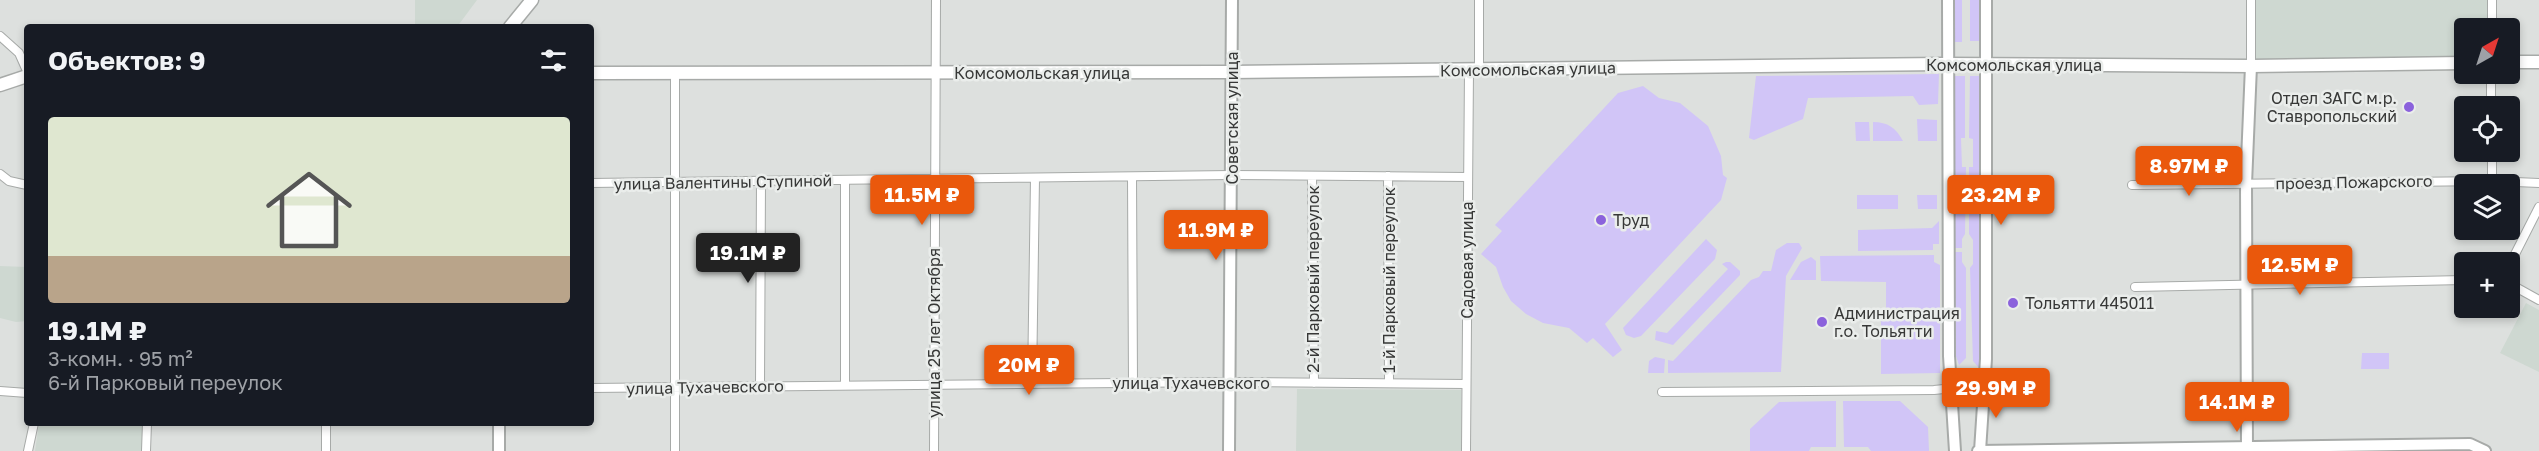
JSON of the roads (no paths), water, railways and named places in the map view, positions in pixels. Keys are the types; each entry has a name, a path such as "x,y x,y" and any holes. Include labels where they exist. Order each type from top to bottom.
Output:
{"main road":[{"path":"512,24 532,0"},
{"name":"Советская улица","path":"1229,451 1232,0"},
{"path":"1948,0 1949,356 1955,451"},
{"path":"1986,0 1986,359 1979,451 2247,449 2470,444 2485,451"},
{"path":"2520,62 2539,62"},
{"name":"Комсомольская улица","path":"594,73 1232,72 1948,64 2252,66 2454,63"},
{"path":"2247,449 2246,184 2252,66"},
{"path":"0,85 24,77"},
{"path":"499,426 499,451"}],"street":[{"name":"улица 25 лет Октября","path":"934,451 936,0"},
{"name":"Садовая улица","path":"1466,451 1468,177 1479,0"},
{"path":"2251,0 2252,66"},
{"path":"2492,0 2492,18"},
{"path":"0,36 19,53 24,64"},
{"path":"675,73 673,387 675,451"},
{"path":"0,174 9,181 24,184"},
{"name":"улица Валентины Ступиной","path":"594,183 1231,175 1468,177"},
{"name":"2-й Парковый переулок","path":"1312,176 1314,383"},
{"name":"1-й Парковый переулок","path":"1388,176 1389,384"},
{"path":"1132,177 1132,383"},
{"path":"1032,384 1035,178"},
{"path":"845,180 846,386"},
{"path":"760,386 761,181"},
{"name":"проезд Пожарского","path":"2132,185 2454,181"},
{"name":"проезд Пожарского","path":"2520,182 2539,183"},
{"path":"2516,252 2539,207"},
{"path":"2134,287 2454,280"},
{"path":"2520,290 2539,300"},
{"name":"улица Тухачевского","path":"594,388 1229,382 1466,384"},
{"path":"1662,392 1868,391 1984,385"},
{"path":"0,391 24,393"},
{"path":"28,451 33,426"},
{"path":"146,451 147,426"},
{"path":"326,426 326,451"}],"place":[{"name":"Отдел ЗАГС м.р. Ставропольский","path":"2409,107"},
{"name":"Труд","path":"1601,220"},
{"name":"Тольятти 445011","path":"2013,303"},
{"name":"Администрация г.о. Тольятти","path":"1822,322"}]}
